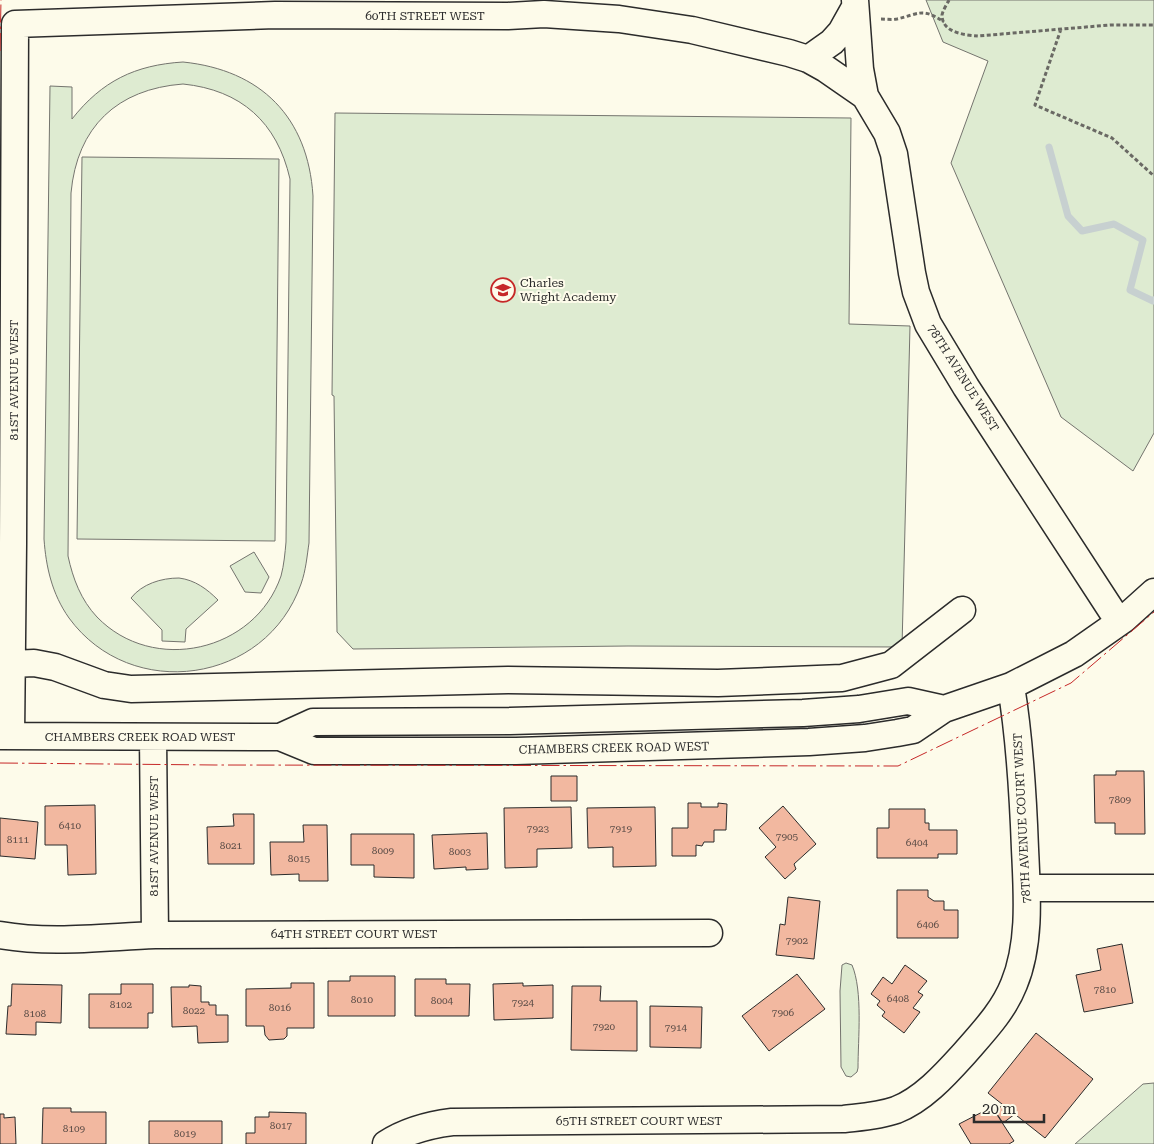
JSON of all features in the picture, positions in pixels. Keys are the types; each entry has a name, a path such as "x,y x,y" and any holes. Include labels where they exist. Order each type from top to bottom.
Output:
{"street":[{"path":"817,64 841,32 855,9"},
{"path":"855,9 860,69 865,96"},
{"name":"60TH STREET WEST","path":"16,24 232,16 508,16 544,14 619,19 692,30 788,53 817,64"},
{"name":"81ST AVENUE WEST","path":"5,736 12,664 16,24"},
{"name":"78TH AVENUE WEST","path":"817,64 865,96 888,133 894,154 912,273 916,292 928,324 966,387 1119,622"},
{"name":"CHAMBERS CREEK ROAD WEST","path":"5,736 280,737 314,751 516,750 809,742 865,738 913,730 944,709 1011,686 1074,654 1119,622 1154,592"},
{"path":"12,664 34,663 55,667 104,685 131,689 508,680 718,683 810,680 842,678 891,665 962,610"},
{"name":"78TH AVENUE COURT WEST","path":"896,1110 920,1096 952,1067 987,1027 1006,1000 1019,970 1022,955 1027,888 1022,771 1011,686"},
{"name":"81ST AVENUE WEST","path":"153,737 155,935"},
{"path":"1027,888 1154,888"},
{"name":"64TH STREET COURT WEST","path":"0,935 16,938 66,938 155,935 709,933"},
{"name":"65TH STREET COURT WEST","path":"386,1144 417,1129 452,1122 817,1120 866,1117 896,1110"}],"path":[{"path":"944,23 942,13 949,0"},
{"path":"855,9 896,19 917,12 924,13 937,18 952,30 978,36 1110,25 1154,26"},
{"path":"1060,29 1035,105 1112,138 1154,176"}],"green space":[{"path":"926,0 1154,0 1154,433 1133,471 1061,417 951,163 988,61 943,42"},
{"path":"183,62 211,67 236,75 257,87 275,102 290,121 302,143 309,168 313,196 309,543 301,584 284,618 259,643 229,661 195,670 160,671 126,663 95,645 69,618 54,590 46,560 44,539 50,86 72,87 72,119 95,94 121,77 135,71","holes":["183,84 204,87 222,93 239,102 266,125 276,141 290,179 286,542 281,576 268,602 249,623 226,638 200,647 173,650 146,646 120,635 97,617 86,604 78,589 68,556 71,193 75,170 82,149 92,131 104,116 120,103 159,87"]},
{"path":"335,113 851,118 849,324 910,326 902,647 628,646 353,649 337,632 334,396 332,395"},
{"path":"82,157 279,159 275,541 77,539"},
{"path":"254,552 269,577 261,593 245,592 230,566"},
{"path":"179,578 200,586 218,600 186,629 185,642 162,641 162,630 131,598 135,593 152,583 165,579"},
{"path":"846,963 852,965 859,1001 858,1068 857,1072 851,1077 846,1076 841,1067 840,991 842,965"},
{"path":"1154,1083 1154,1144 1075,1144 1143,1084"}],"building":[{"path":"1116,771 1144,771 1145,834 1115,834 1115,823 1095,823 1094,775 1116,775"},
{"path":"551,776 577,776 577,801 551,801"},
{"path":"688,803 701,803 701,807 718,807 718,803 727,804 726,830 714,830 714,842 704,842 702,846 696,845 696,856 672,856 672,828 688,828"},
{"path":"95,805 96,874 68,875 67,845 45,845 45,806"},
{"path":"783,806 816,844 794,864 796,869 785,879 765,857 776,847 759,828"},
{"path":"571,807 572,848 537,849 537,867 505,868 504,808"},
{"path":"655,807 656,866 613,867 613,847 588,848 587,808"},
{"path":"889,809 925,809 925,823 929,823 929,830 957,830 957,854 938,854 938,858 877,858 877,828 889,828"},
{"path":"233,814 254,814 254,864 208,864 207,827 234,826"},
{"path":"0,818 38,822 35,859 0,856"},
{"path":"303,825 327,825 328,881 299,881 299,874 271,875 270,842 304,842"},
{"path":"487,833 488,869 466,870 466,867 434,869 432,835"},
{"path":"351,834 414,834 414,878 374,877 374,865 351,865"},
{"path":"897,890 928,890 928,897 934,901 944,901 944,910 958,910 958,938 897,938"},
{"path":"788,897 820,901 814,959 776,955 780,924 785,925"},
{"path":"1122,944 1133,1003 1084,1012 1076,975 1101,970 1097,949"},
{"path":"905,965 927,981 918,992 923,995 913,1008 920,1012 904,1033 882,1016 885,1012 877,1005 880,1001 871,994 883,977 892,984"},
{"path":"797,974 825,1009 769,1051 742,1016"},
{"path":"350,976 395,976 395,1016 328,1016 328,981 350,981"},
{"path":"415,979 446,979 446,984 470,984 469,1016 415,1016"},
{"path":"291,983 314,983 314,1028 287,1028 287,1036 284,1039 269,1040 265,1035 264,1026 246,1026 246,989 291,988"},
{"path":"523,983 523,986 553,985 553,1018 494,1020 493,984"},
{"path":"12,984 62,985 61,1023 36,1022 36,1035 6,1034 8,1006 11,1006"},
{"path":"121,984 153,984 153,1013 148,1013 148,1028 89,1028 89,994 121,994"},
{"path":"189,985 201,986 201,1002 209,1002 209,1005 216,1005 216,1015 228,1015 228,1042 198,1043 197,1026 172,1027 171,987 189,987"},
{"path":"572,986 601,986 600,1001 637,1001 637,1051 571,1050"},
{"path":"650,1006 702,1007 701,1048 650,1047"},
{"path":"1036,1033 1093,1079 1045,1138 988,1093"},
{"path":"1003,1105 1015,1114 1003,1123 995,1111"},
{"path":"992,1107 1014,1141 1009,1144 971,1144 959,1124"},
{"path":"43,1108 71,1108 71,1112 106,1112 106,1144 42,1144"},
{"path":"269,1112 306,1113 306,1144 246,1144 246,1133 255,1133 255,1117 269,1117"},
{"path":"0,1114 4,1114 4,1118 15,1117 16,1144 0,1144"},
{"path":"149,1121 222,1121 222,1144 149,1144"}],"waterway":[{"path":"1049,147 1068,216 1082,231 1114,224 1143,240 1130,290 1154,300"}],"power":[{"path":"0,51 1,0"},
{"path":"0,763 898,766 1071,683 1154,612"}],"place":[{"name":"Charles Wright Academy","path":"503,290"}]}
